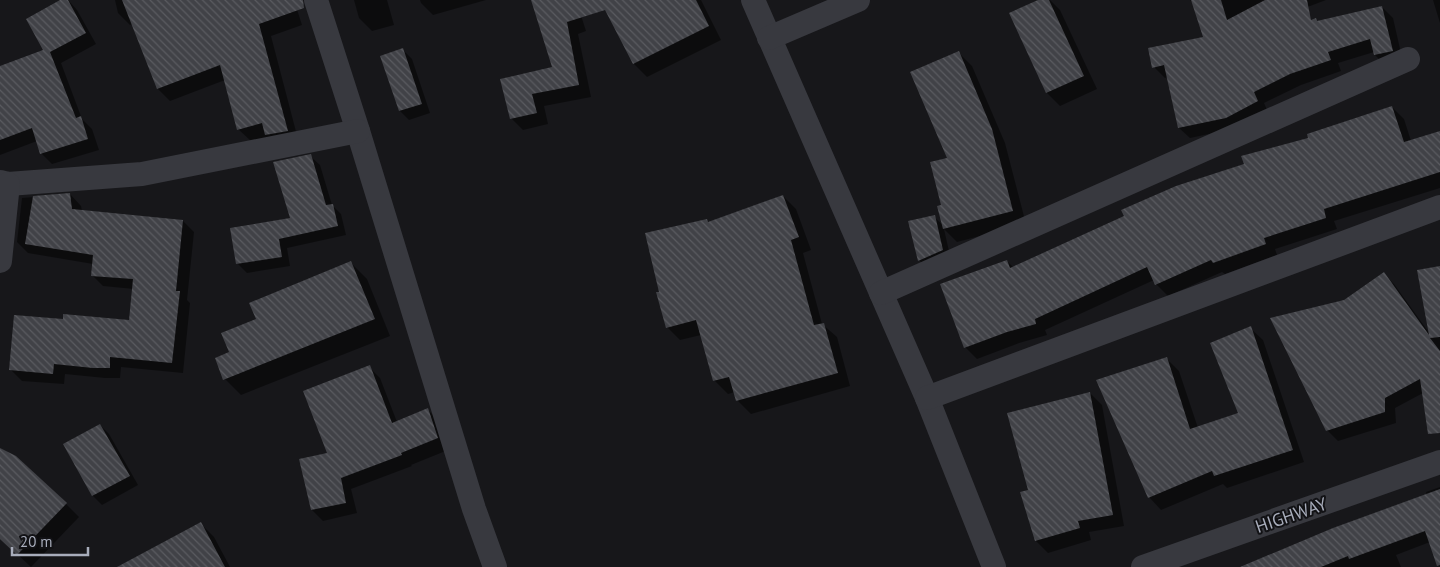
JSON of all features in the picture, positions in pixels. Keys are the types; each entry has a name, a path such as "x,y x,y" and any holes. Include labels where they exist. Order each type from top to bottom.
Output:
{"street":[{"path":"316,0 474,509 495,567"},
{"path":"753,0 927,398 994,567"},
{"path":"769,38 858,0"},
{"path":"881,293 1408,59"},
{"path":"0,261 4,183 142,174 358,131"},
{"path":"927,398 1440,207"},
{"name":"HIGHWAY","path":"1143,567 1440,462"}],"building":[{"path":"60,0 68,0 86,33 50,52 76,118 81,116 88,139 40,154 32,128 0,140 0,66 43,50 26,19"},
{"path":"122,0 303,0 304,8 259,24 288,131 265,135 262,123 237,130 220,65 157,89"},
{"path":"531,0 696,0 709,26 633,64 605,10 567,22 579,85 532,94 537,113 510,119 500,79 552,67"},
{"path":"1038,0 1049,0 1084,76 1046,93 1009,13"},
{"path":"1191,0 1221,0 1227,20 1265,0 1307,0 1311,20 1316,18 1317,21 1382,6 1393,51 1374,55 1370,39 1328,52 1331,60 1290,74 1254,92 1258,101 1226,118 1178,128 1164,65 1152,68 1148,48 1203,37"},
{"path":"403,48 422,104 399,111 380,56"},
{"path":"959,51 992,129 1013,211 943,229 937,206 941,205 930,162 947,158 910,72"},
{"path":"1392,106 1404,142 1440,131 1440,172 1324,209 1326,218 1264,238 1266,244 1213,263 1211,260 1155,285 1147,267 1035,319 1036,324 1007,332 964,348 940,284 1007,260 1010,268 1124,216 1121,210 1176,186 1244,164 1241,156 1308,138 1307,134"},
{"path":"311,154 326,205 333,204 338,226 279,239 282,257 236,264 230,228 290,218 273,162"},
{"path":"70,193 72,209 183,220 176,291 180,291 172,363 110,357 110,368 54,364 53,374 9,370 14,315 63,319 63,314 129,320 133,279 91,276 93,255 25,244 33,196"},
{"path":"783,195 799,237 791,240 814,325 824,323 838,373 736,401 729,377 713,381 696,320 666,328 656,292 659,292 645,233 707,219 708,222"},
{"path":"935,215 943,250 918,261 908,221"},
{"path":"351,261 375,319 223,380 215,358 229,352 221,333 256,319 249,303"},
{"path":"1440,266 1440,337 1430,338 1440,351 1440,433 1428,434 1420,379 1385,398 1385,412 1326,431 1270,318 1344,300 1384,272 1429,335 1417,270"},
{"path":"1251,326 1293,450 1214,476 1212,471 1148,498 1096,380 1167,357 1190,429 1238,413 1210,343"},
{"path":"370,365 392,423 428,408 438,438 401,453 402,455 341,478 346,503 311,510 299,459 327,453 303,391"},
{"path":"1090,392 1113,515 1078,521 1080,528 1035,541 1020,492 1028,490 1007,413"},
{"path":"100,424 130,476 92,496 63,444"},
{"path":"0,448 16,456 67,503 17,555 0,539"},
{"path":"1440,489 1440,565 1437,566 1425,531 1349,559 1348,556 1321,567 1240,567 1333,528"},
{"path":"201,522 225,567 117,567"}]}
